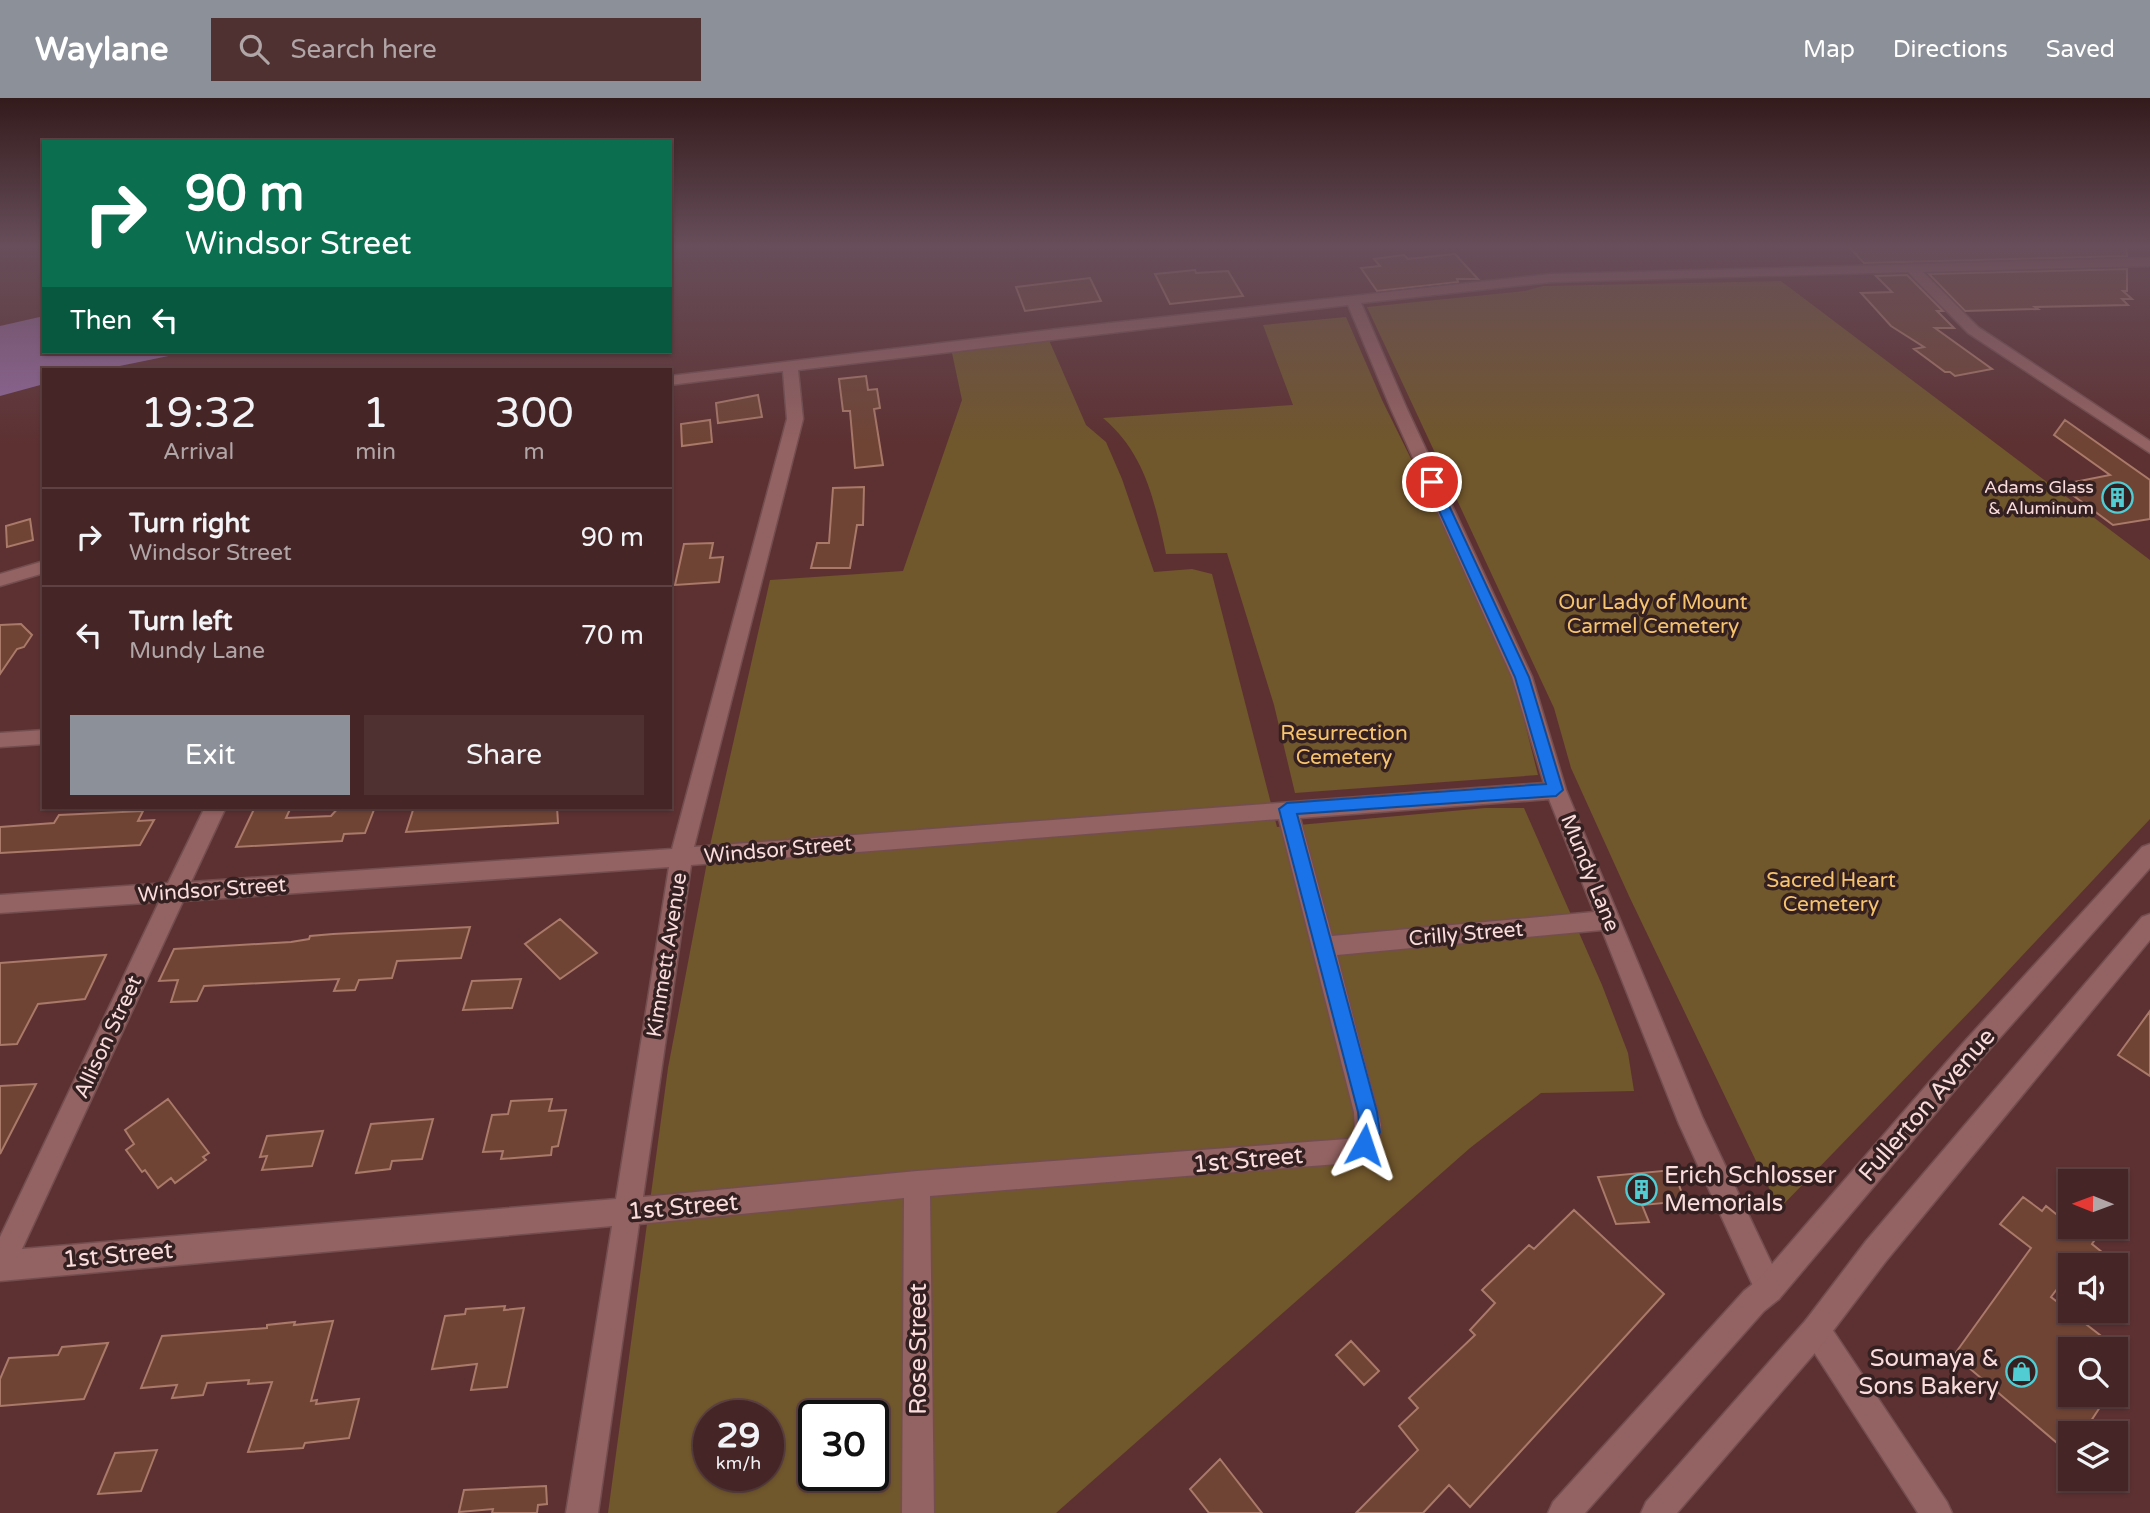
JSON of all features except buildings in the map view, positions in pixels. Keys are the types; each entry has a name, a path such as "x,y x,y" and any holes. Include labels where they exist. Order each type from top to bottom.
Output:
{"street":[{"path":"672,381 1257,311"},
{"name":"Mundy Lane","path":"1358,311 1399,409 1522,677 1556,790 1692,1124 1769,1289"},
{"path":"1954,311 1973,330 2150,448"},
{"name":"Kimmett Avenue","path":"582,1513 681,858 795,419 790,365"},
{"path":"0,580 42,568"},
{"path":"0,740 42,737"},
{"name":"Windsor Street","path":"0,904 681,858 1556,790"},
{"name":"Allison Street","path":"0,1265 214,809"},
{"path":"1287,809 1322,947"},
{"name":"Fullerton Avenue","path":"1564,1513 1754,1301 1769,1289 1973,1050 2150,853"},
{"name":"Crilly Street","path":"1322,947 1610,920"},
{"path":"1657,1513 1816,1330 1876,1251 2150,924"},
{"name":"1st Street","path":"0,1265 626,1212 917,1184 1350,1151 1364,1145 1370,1132 1367,1112 1322,947"},
{"name":"Rose Street","path":"917,1184 918,1513"},
{"path":"1816,1330 1936,1513"}],"green space":[{"name":"Sacred Heart Cemetery","path":"1369,311 1821,311 2150,560 2150,819 1978,1003 1779,1209 1629,896 1571,768 1554,708"},
{"name":"Resurrection Cemetery","path":"1346,317 1382,400 1495,629 1516,688 1538,775 1295,793 1274,705 1227,553 1166,554 1146,480 1129,447 1103,418 1293,405 1263,325"},
{"path":"1049,340 1086,425 1106,442 1122,479 1154,572 1192,569 1212,574 1277,827 1485,808 1524,808 1602,985 1628,1053 1634,1091 1541,1093 1470,1148 1056,1513 608,1513 668,1068 711,841 770,580 903,571 962,400 952,353"}],"shaded area":[{"path":"42,316 42,354 178,354 110,368 42,368 42,385 0,396 0,326"}],"place":[{"name":"Adams Glass & Aluminum","path":"2117,497"},
{"name":"Erich Schlosser Memorials","path":"1641,1189"},
{"name":"Soumaya & Sons Bakery","path":"2022,1372"}],"route":[{"path":"1364,1145 1370,1132 1367,1112 1287,809 1556,790 1522,677 1432,482"}],"park label":[{"name":"Our Lady of Mount Carmel Cemetery","path":"1653,614"}]}
